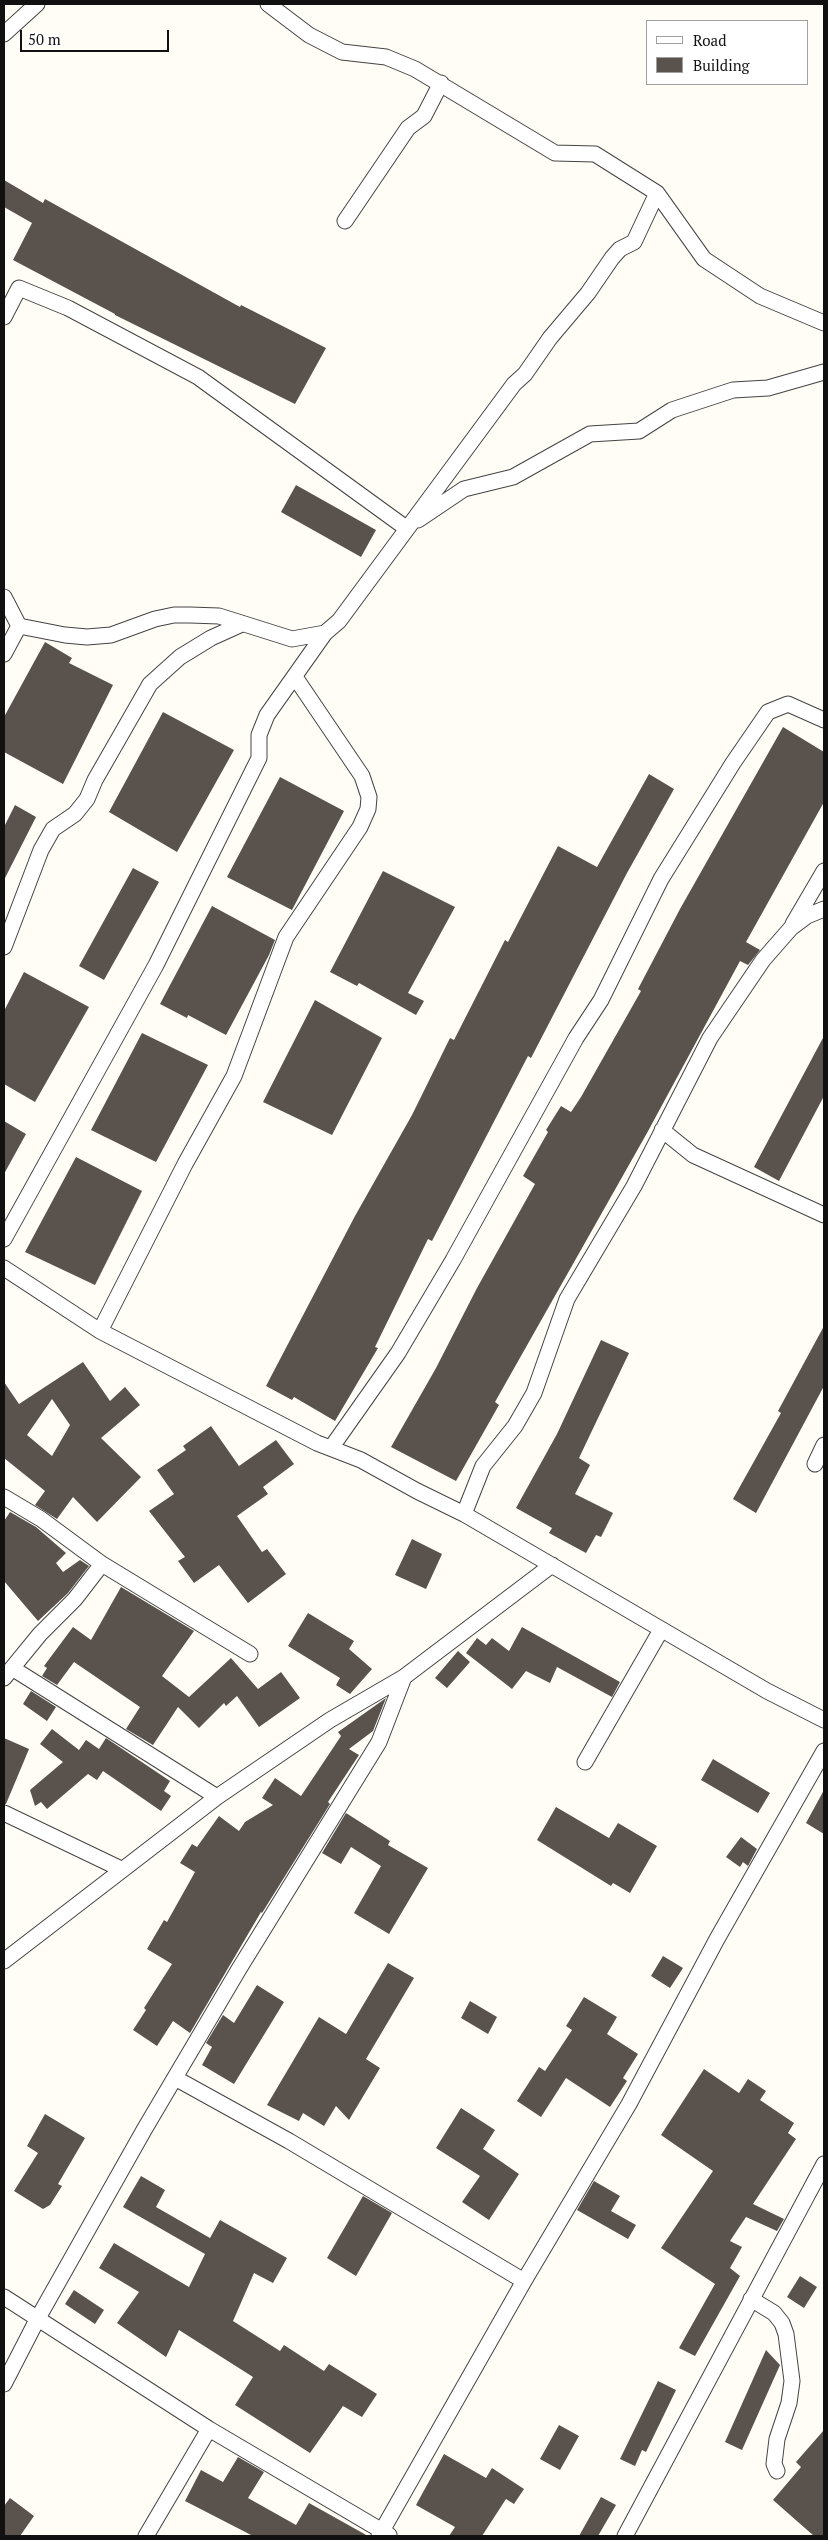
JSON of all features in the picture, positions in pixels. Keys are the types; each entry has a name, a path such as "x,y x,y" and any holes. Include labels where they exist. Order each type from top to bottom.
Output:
{"street":[{"path":"4,34 37,4"},
{"path":"268,4 309,35 342,52 386,57 441,83 555,153 595,154 657,193 704,259 760,296 824,323"},
{"path":"345,221 408,128 424,116 441,83"},
{"path":"4,1239 156,965 259,758 259,735 267,715 326,633 339,621 404,536 406,528 514,384 525,374 550,338 588,294 612,258 620,250 634,242 657,193"},
{"path":"4,317 19,288 68,308 198,377 406,528"},
{"path":"406,528 464,489 513,477 590,434 639,431 672,410 733,390 768,388 824,372"},
{"path":"4,597 18,626"},
{"path":"18,626 87,637 111,635 155,619 174,615 219,616 292,639 326,633"},
{"path":"4,947 41,850 52,829 75,814 88,799 95,780 150,684 180,657 211,638 242,624"},
{"path":"4,654 18,626"},
{"path":"100,1331 185,1164 234,1076 286,938 360,827 368,809 369,797 362,776 295,677"},
{"path":"332,1448 398,1353 453,1260 576,1038 601,1000 661,880 733,763 768,712 788,704 824,720"},
{"path":"792,928 824,871"},
{"path":"464,1514 483,1466 515,1426 534,1393 567,1300 634,1186 710,1038 764,960 792,928 807,916 824,909"},
{"path":"662,1130 693,1155 824,1215"},
{"path":"4,1268 100,1331 317,1443 361,1460 417,1492 464,1514 766,1691 824,1720"},
{"path":"815,1464 824,1444"},
{"path":"4,1497 42,1520 102,1564 250,1654"},
{"path":"102,1564 75,1599 40,1634 8,1673 217,1797"},
{"path":"4,1961 121,1869 217,1797 330,1720 404,1677 552,1565"},
{"path":"585,1762 661,1630"},
{"path":"4,2384 38,2318 175,2078 239,1969 379,1742 404,1677"},
{"path":"4,2297 209,2429 384,2534 524,2280 629,2104 717,1939 824,1751"},
{"path":"4,1813 121,1869"},
{"path":"175,2078 289,2141 524,2280"},
{"path":"625,2536 824,2164"},
{"path":"751,2299 774,2313 782,2323 786,2334 792,2381 789,2403 777,2439 774,2464 777,2471"},
{"path":"146,2536 209,2429"}],"building":[{"path":"4,180 43,203 45,199 240,307 241,305 326,348 295,404 115,315 13,260 32,223 4,207"},
{"path":"296,485 376,530 361,557 281,512"},
{"path":"45,642 72,658 69,663 113,685 63,784 4,752 4,717"},
{"path":"163,712 234,750 177,852 109,812"},
{"path":"783,727 824,752 824,802 746,942 760,950 748,965 740,961 647,1133 495,1402 499,1405 456,1481 391,1447 436,1368 477,1288 535,1184 523,1176 548,1132 546,1130 561,1106 571,1112 581,1097 641,991 638,989 680,909"},
{"path":"649,774 674,789 627,873 531,1058 528,1056 432,1241 428,1239 375,1347 378,1348 335,1421 294,1397 292,1400 266,1386 355,1216 412,1115 450,1038 454,1040 505,940 508,942 558,846 597,867"},
{"path":"280,777 344,811 292,910 227,877"},
{"path":"15,805 36,817 4,880 4,827"},
{"path":"133,868 159,882 104,980 79,966"},
{"path":"383,871 455,907 408,993 424,1001 416,1015 359,983 357,986 330,972"},
{"path":"212,906 275,940 269,955 226,1035 188,1015 187,1018 160,1004"},
{"path":"24,972 89,1007 35,1102 4,1084 4,1011"},
{"path":"315,1000 382,1038 332,1135 263,1102"},
{"path":"142,1033 208,1065 156,1162 91,1130"},
{"path":"824,1036 824,1096 779,1181 754,1167"},
{"path":"4,1121 26,1134 4,1174"},
{"path":"76,1157 142,1191 95,1285 25,1252"},
{"path":"824,1326 824,1386 756,1513 733,1499 781,1413 778,1411"},
{"path":"601,1340 629,1353 579,1458 590,1465 575,1494 613,1513 601,1537 596,1535 586,1553 549,1533 552,1528 516,1508 557,1434"},
{"path":"83,1362 110,1401 125,1387 140,1405 101,1438 141,1477 97,1522 73,1497 57,1519 35,1505 45,1491 4,1458 4,1382 19,1404","holes":["52,1399 70,1425 52,1456 27,1435"]},
{"path":"211,1426 239,1466 276,1440 294,1464 263,1487 268,1494 237,1516 262,1552 267,1549 286,1574 248,1603 219,1565 194,1583 178,1561 185,1557 149,1511 174,1494 157,1470 186,1450 183,1446"},
{"path":"10,1512 36,1527 66,1553 56,1563 63,1572 80,1560 89,1566 68,1593 38,1621 4,1581 4,1521"},
{"path":"412,1539 442,1554 426,1589 395,1575"},
{"path":"121,1587 194,1631 162,1676 189,1697 231,1658 258,1689 281,1672 300,1698 259,1727 237,1696 226,1706 224,1703 199,1728 178,1707 153,1745 126,1729 140,1707 74,1662 57,1685 42,1676 47,1668 44,1666 73,1627 91,1640"},
{"path":"308,1613 354,1641 349,1649 372,1669 350,1694 336,1685 340,1678 288,1646"},
{"path":"522,1627 620,1682 612,1697 557,1667 550,1683 526,1671 512,1689 466,1653 477,1638 486,1645 492,1638 509,1651"},
{"path":"458,1651 470,1662 447,1688 435,1678"},
{"path":"31,1691 56,1707 47,1721 23,1704"},
{"path":"386,1698 373,1731 349,1749 359,1755 261,1912 190,2033 173,2021 157,2046 133,2030 146,2010 144,2008 172,1964 147,1949 164,1920 167,1922 195,1872 180,1863 192,1844 197,1847 219,1816 239,1831 245,1822 273,1805 262,1798 275,1778 301,1796 341,1736 338,1732"},
{"path":"52,1729 79,1750 86,1740 99,1749 106,1738 170,1781 164,1791 171,1796 161,1811 103,1771 97,1780 88,1774 47,1809 41,1802 35,1806 30,1790 63,1762 40,1744"},
{"path":"4,1738 29,1749 6,1804 4,1804"},
{"path":"713,1759 770,1793 758,1813 701,1780"},
{"path":"824,1790 824,1834 806,1823"},
{"path":"556,1807 609,1838 618,1823 657,1846 630,1893 613,1883 611,1886 537,1840"},
{"path":"346,1813 390,1841 388,1845 428,1868 389,1934 354,1913 381,1866 351,1847 341,1864 322,1853"},
{"path":"741,1837 757,1849 748,1866 743,1862 740,1867 726,1857"},
{"path":"663,1956 683,1968 670,1988 651,1976"},
{"path":"388,1963 414,1978 366,2059 380,2068 349,2120 336,2106 324,2126 303,2113 299,2121 267,2105 319,2017 346,2034"},
{"path":"257,1985 284,2002 234,2084 202,2065 212,2047 206,2043 223,2015 234,2023"},
{"path":"584,1997 617,2017 607,2034 638,2054 623,2078 627,2081 610,2107 566,2078 541,2117 517,2101 539,2067 545,2071 572,2030 566,2026"},
{"path":"470,2001 497,2017 488,2034 461,2018"},
{"path":"704,2069 739,2093 748,2079 766,2091 760,2100 794,2123 788,2133 796,2139 753,2204 784,2219 777,2231 746,2217 730,2241 742,2247 730,2268 740,2276 695,2356 679,2348 715,2284 661,2248 713,2171 661,2135"},
{"path":"461,2108 495,2130 483,2149 519,2174 489,2220 462,2202 480,2176 436,2148"},
{"path":"45,2114 85,2138 58,2184 62,2186 50,2205 43,2209 14,2191 38,2153 27,2146"},
{"path":"141,2176 165,2190 156,2207 210,2238 220,2220 287,2258 273,2283 254,2273 233,2321 280,2351 284,2345 324,2371 329,2364 377,2394 362,2417 343,2406 310,2453 235,2405 253,2377 179,2330 166,2357 117,2323 139,2292 99,2268 114,2243 189,2287 205,2254 123,2207"},
{"path":"594,2181 620,2196 611,2211 636,2225 628,2239 577,2210"},
{"path":"363,2196 392,2213 356,2276 327,2258"},
{"path":"800,2276 817,2287 804,2308 787,2297"},
{"path":"74,2290 104,2310 95,2324 65,2304"},
{"path":"766,2350 780,2365 742,2450 725,2442"},
{"path":"658,2381 676,2390 646,2452 642,2450 635,2466 620,2459"},
{"path":"559,2425 579,2436 560,2470 540,2459"},
{"path":"824,2430 824,2536 814,2536 773,2500 801,2467 796,2462"},
{"path":"444,2454 486,2478 492,2468 524,2489 514,2504 506,2499 482,2536 449,2536 455,2527 416,2505"},
{"path":"238,2457 264,2472 248,2498 296,2525 309,2503 368,2536 253,2536 185,2501 201,2470 223,2482"},
{"path":"601,2497 616,2505 598,2536 579,2536"},
{"path":"10,2498 34,2516 20,2536 4,2536 4,2506"}]}
